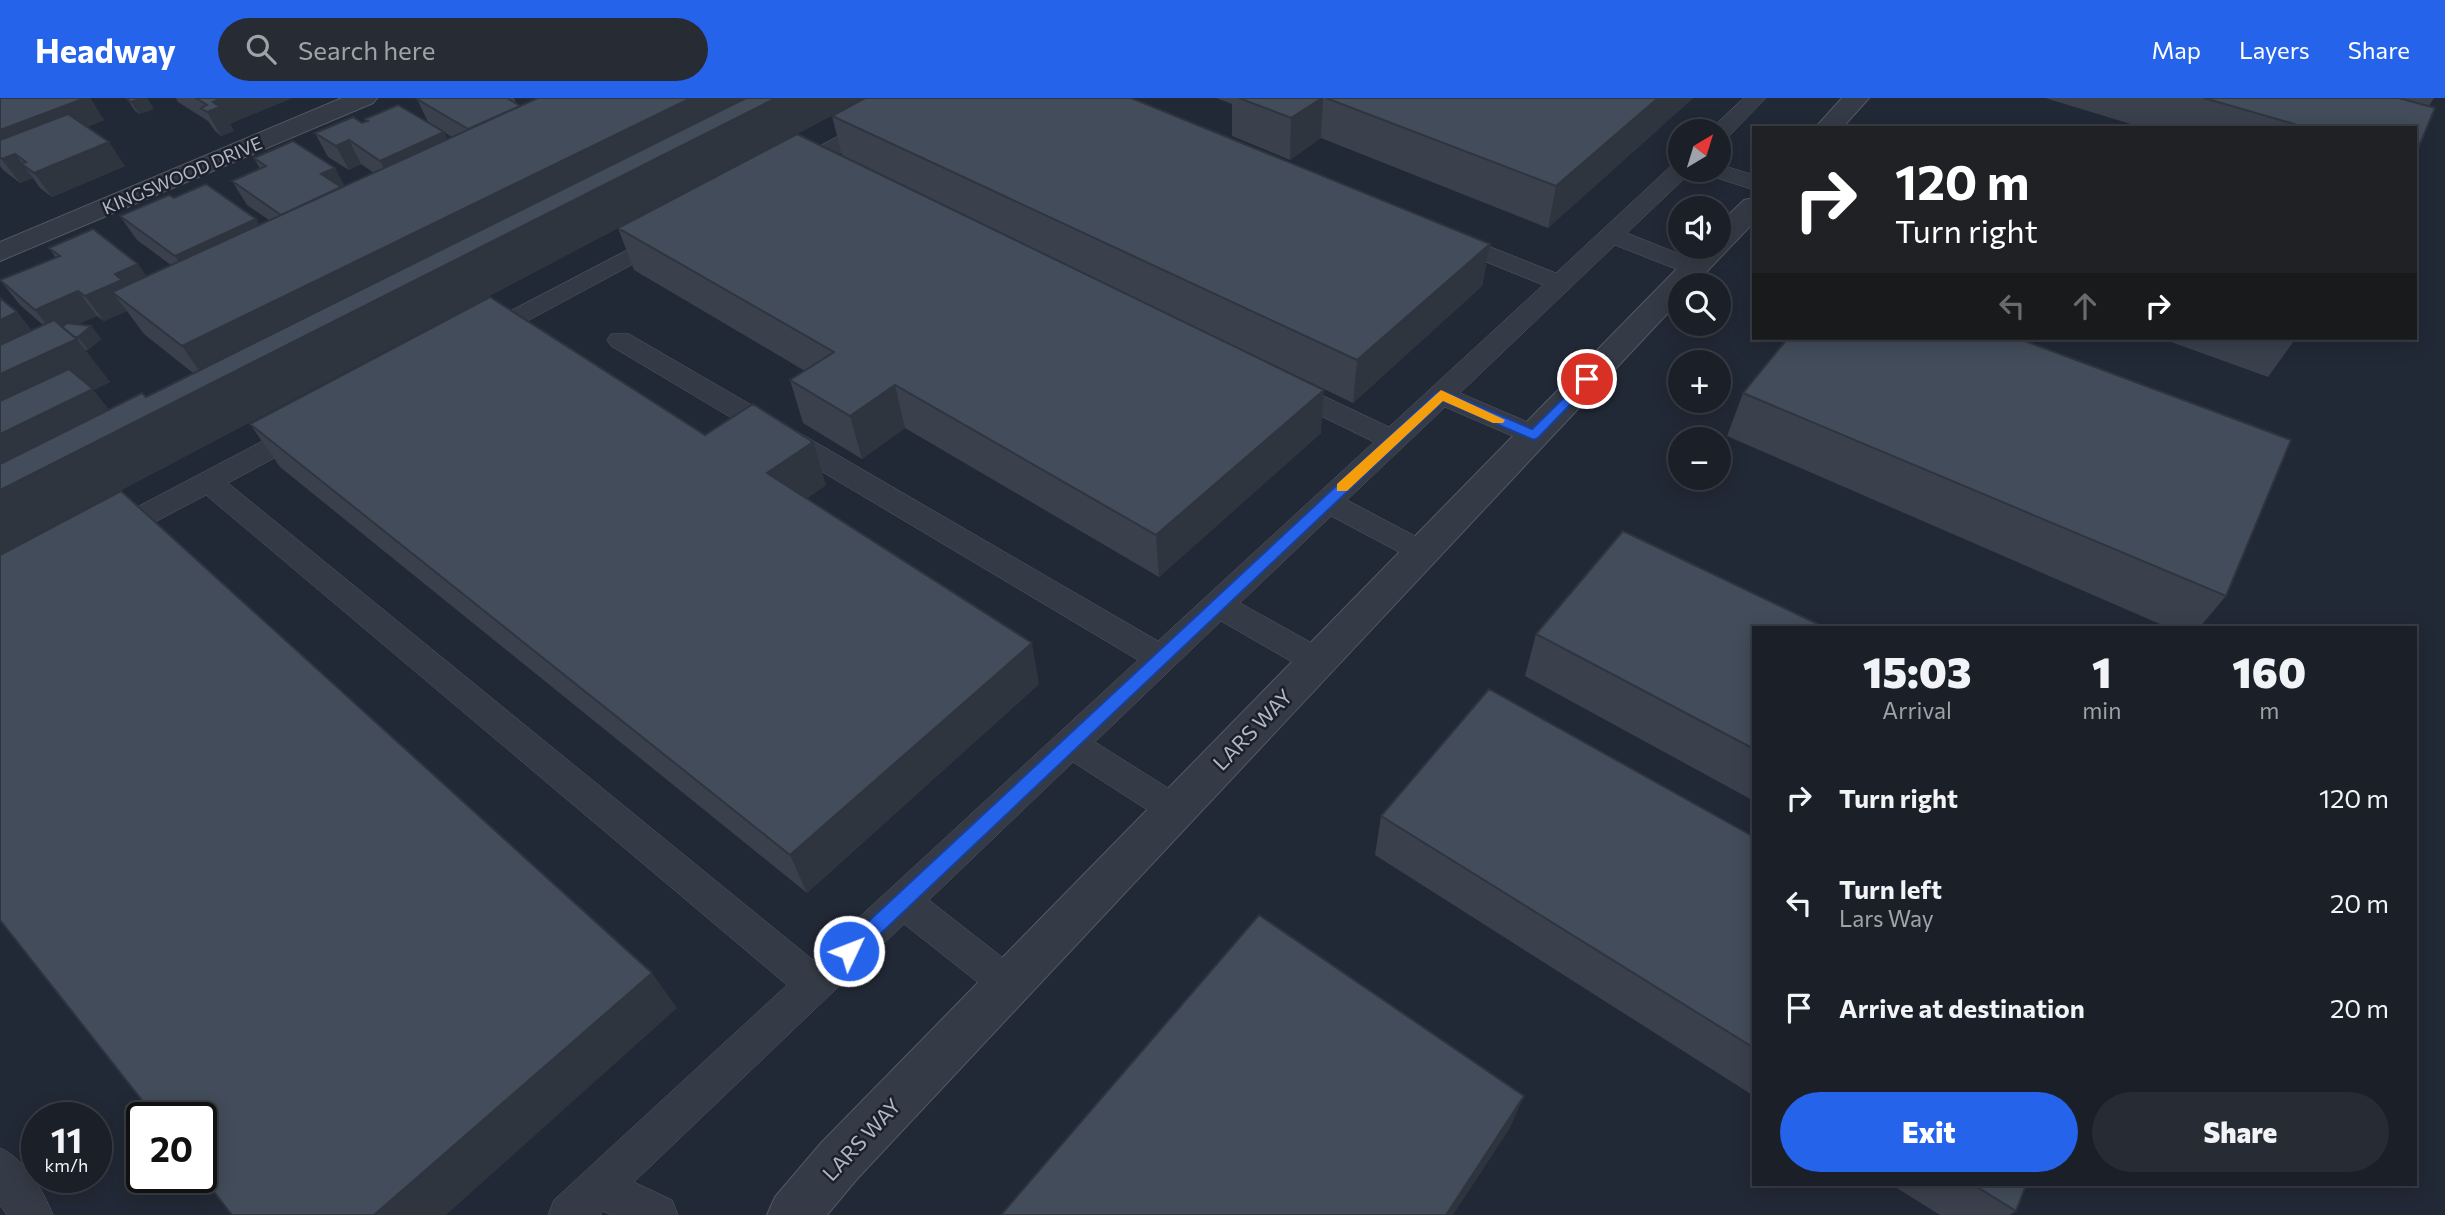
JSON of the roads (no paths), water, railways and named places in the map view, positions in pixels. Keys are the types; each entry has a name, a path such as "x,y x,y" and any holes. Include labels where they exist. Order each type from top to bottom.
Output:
{"street":[{"name":"KINGSWOOD DRIVE","path":"0,252 364,98"},
{"path":"1830,126 1856,98"},
{"name":"LARS WAY","path":"1731,230 1752,208"},
{"name":"LARS WAY","path":"793,1215 839,1161 1702,259"}],"lane":[{"path":"774,179 927,98"},
{"path":"1731,122 1756,98"},
{"path":"811,160 836,172"},
{"path":"1731,175 1752,182"},
{"path":"569,1215 1668,181"},
{"path":"467,343 688,225"},
{"path":"1432,232 1559,283"},
{"path":"1611,235 1668,245"},
{"path":"620,340 1161,657"},
{"path":"1269,380 1393,440"},
{"path":"1441,395 1534,435"},
{"path":"86,546 331,416"},
{"path":"208,481 814,984"},
{"path":"1327,502 1422,552"},
{"path":"1217,605 1317,661"},
{"path":"1070,743 1175,810"},
{"path":"902,901 1008,984"},
{"path":"0,1169 32,1215"},
{"path":"598,1187 657,1215"}]}
